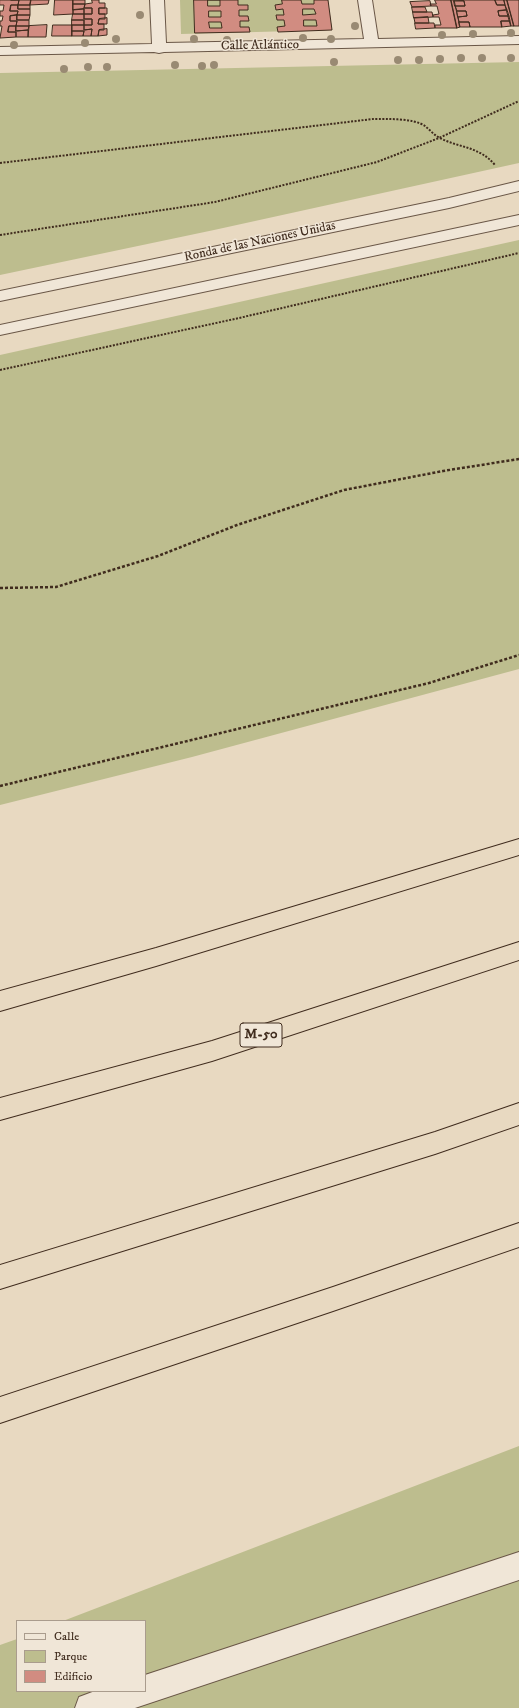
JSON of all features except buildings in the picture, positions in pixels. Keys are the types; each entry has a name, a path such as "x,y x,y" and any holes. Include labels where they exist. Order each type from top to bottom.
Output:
{"highway":[{"path":"0,1001 156,957 519,847"},
{"name":"M-50","path":"0,1109 212,1052 519,951"},
{"path":"0,1277 427,1146 519,1114"},
{"path":"0,1410 519,1235"}],"street":[{"path":"158,0 159,48"},
{"path":"365,0 372,44"},
{"name":"Calle Atlántico","path":"0,51 519,40"},
{"name":"Ronda de las Naciones Unidas","path":"0,296 449,203 516,187"},
{"path":"0,330 519,220"},
{"path":"146,1690 519,1566"},
{"path":"90,1708 138,1692"}],"path":[{"path":"0,235 215,202 377,162 439,138 519,101"},
{"path":"0,163 373,119 399,119 424,125 439,138 474,149 490,159 516,187"},
{"path":"0,370 239,318 519,253"},
{"path":"0,588 56,587 158,556 237,525 344,490 443,471 519,459"},
{"path":"0,786 429,683 519,655"}],"green space":[{"path":"180,0 328,0 332,30 181,34"},
{"path":"519,62 519,163 0,275 0,73"},
{"path":"519,240 519,669 192,757 0,805 0,355"},
{"path":"519,1446 519,1708 0,1708 0,1645 16,1639 16,1692 146,1692 146,1620 66,1620"}]}
